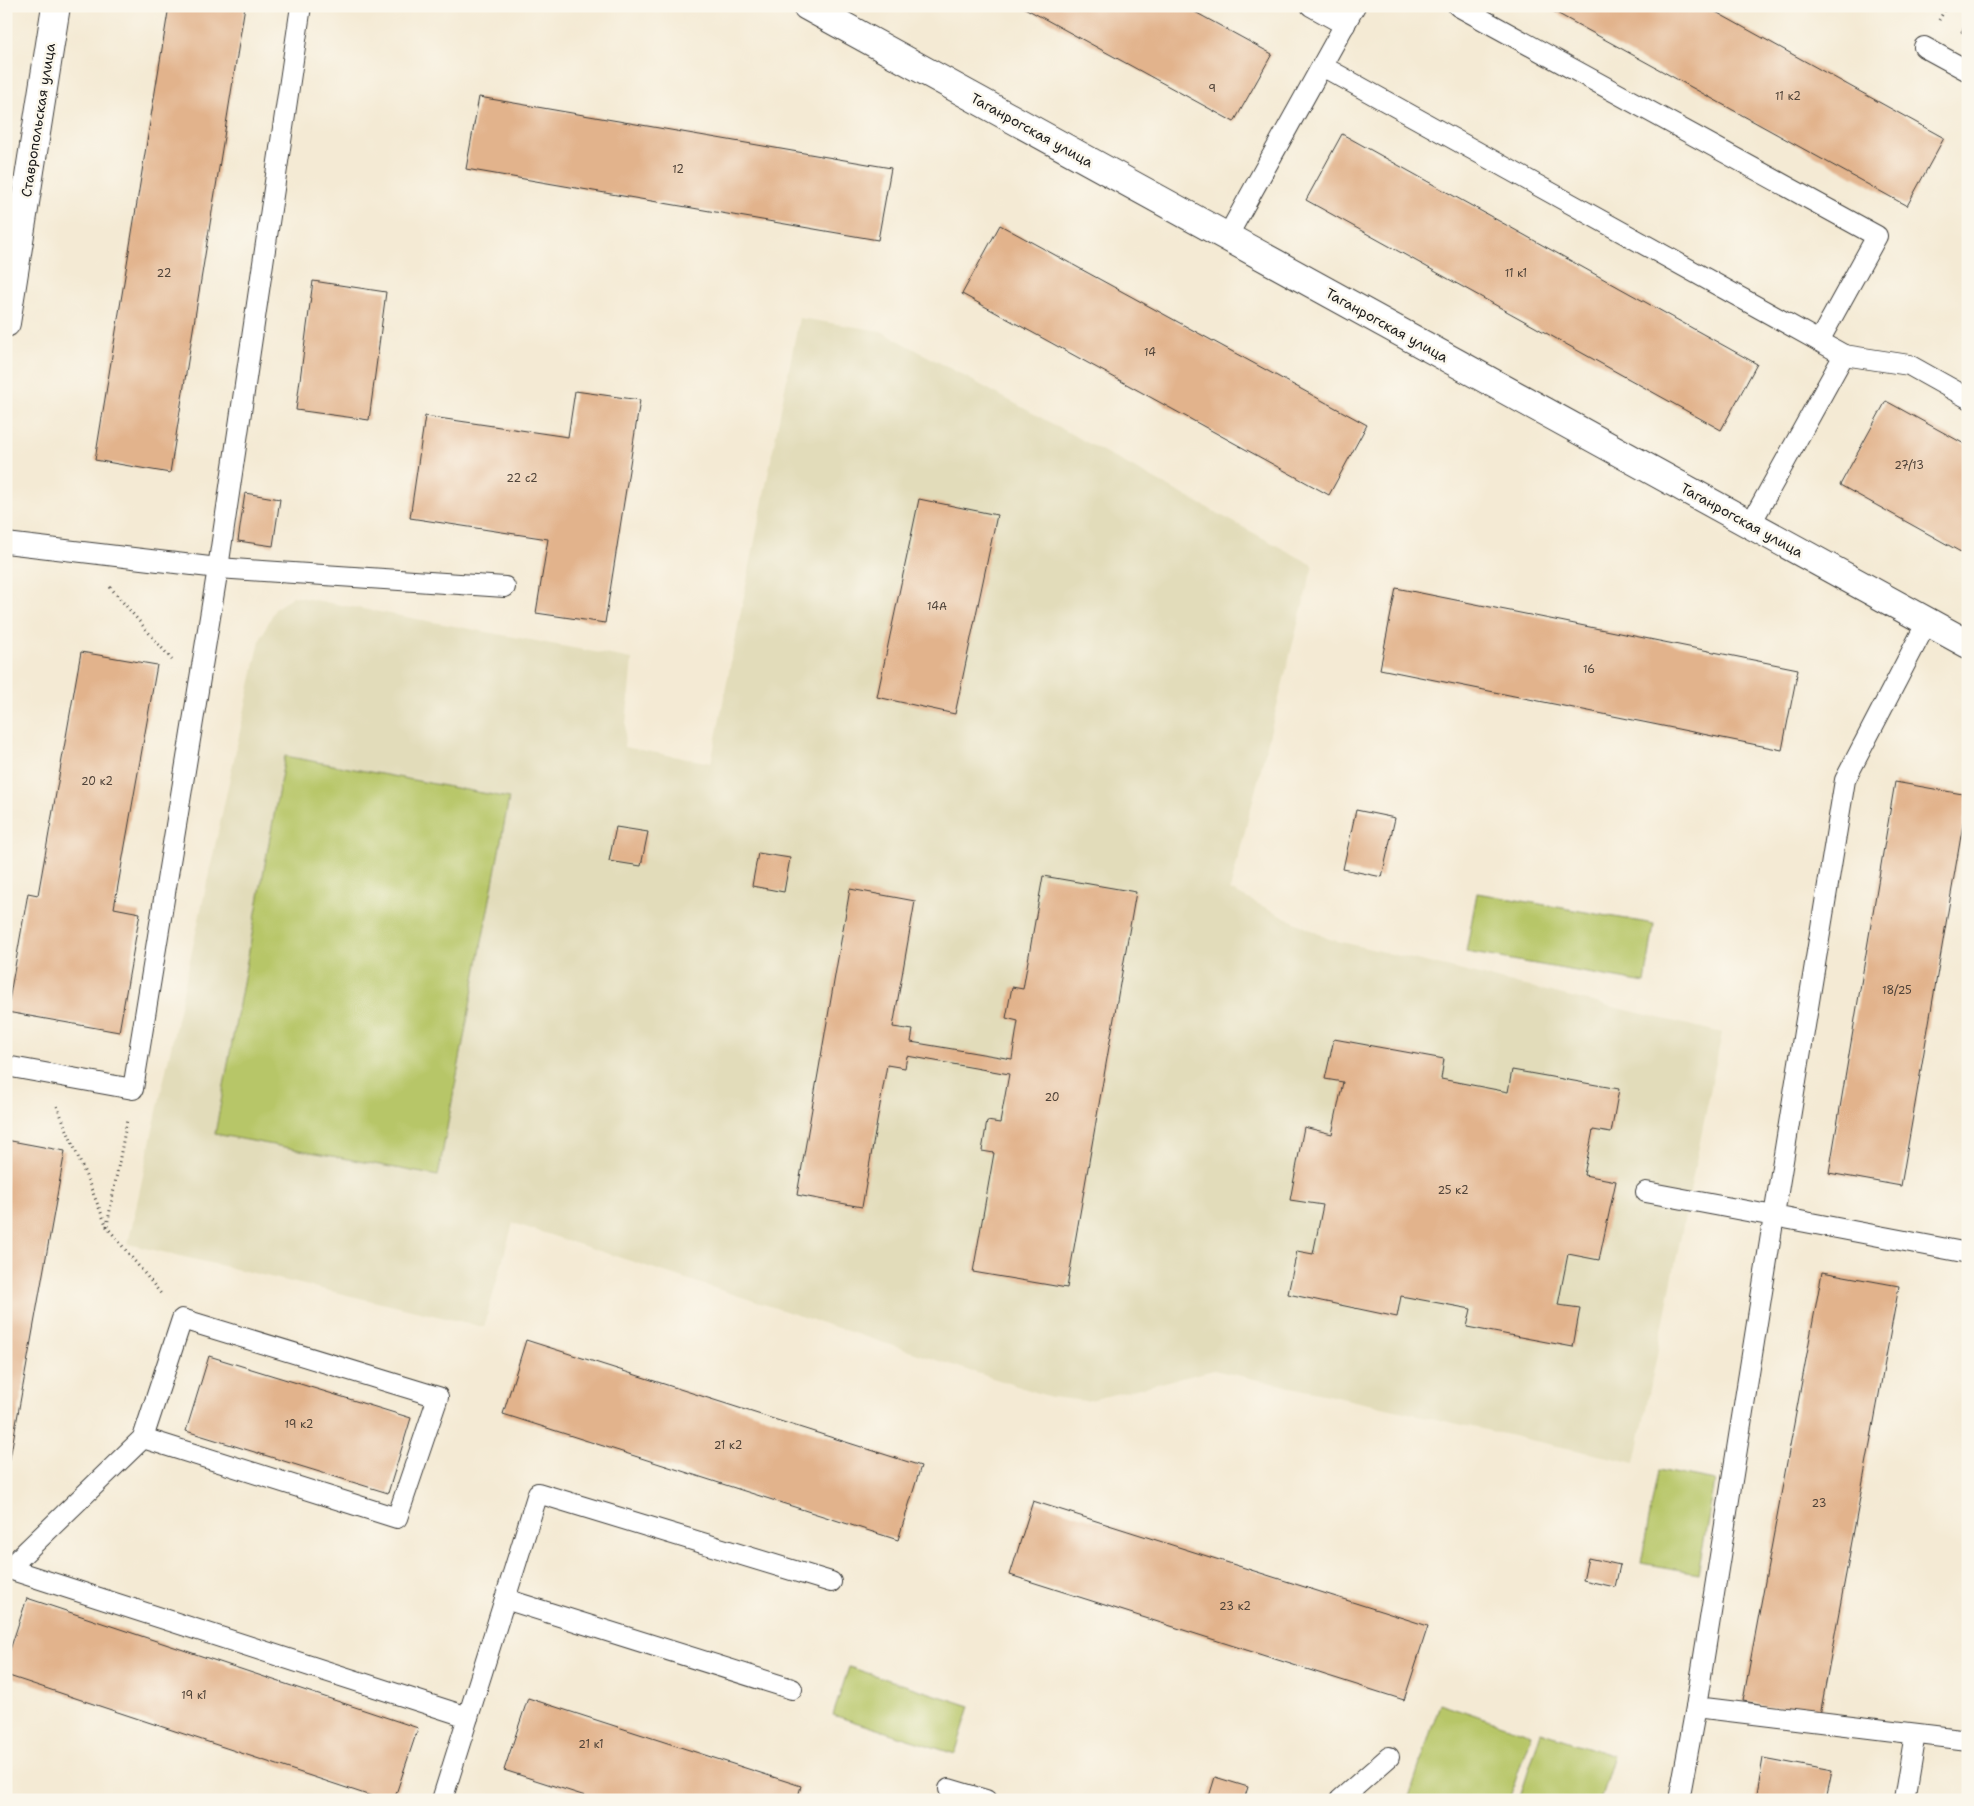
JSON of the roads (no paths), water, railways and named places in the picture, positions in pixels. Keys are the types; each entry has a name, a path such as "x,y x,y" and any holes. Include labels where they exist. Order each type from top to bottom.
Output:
{"street":[{"name":"Ставропольская улица","path":"6,323 56,6"},
{"name":"Таганрогская улица","path":"807,6 1968,644"}],"lane":[{"path":"6,1066 133,1089 218,568 301,6"},
{"path":"1311,6 1345,25"},
{"path":"1227,237 1355,6"},
{"path":"1458,6 1876,236 1819,342"},
{"path":"1924,47 1968,71"},
{"path":"1322,66 1844,355 1909,365 1968,398"},
{"path":"1750,525 1844,355"},
{"path":"6,543 218,568 505,587"},
{"path":"1679,1800 1696,1707 1845,780 1927,622"},
{"path":"1646,1192 1968,1253"},
{"path":"143,1438 398,1518 438,1397 182,1319 143,1438 7,1568 468,1718"},
{"path":"449,1798 468,1718 538,1493 831,1582"},
{"path":"505,1598 792,1689"},
{"path":"1696,1707 1968,1740"},
{"path":"1904,1800 1915,1734"},
{"path":"1340,1800 1389,1757"},
{"path":"949,1789 986,1800"}]}
